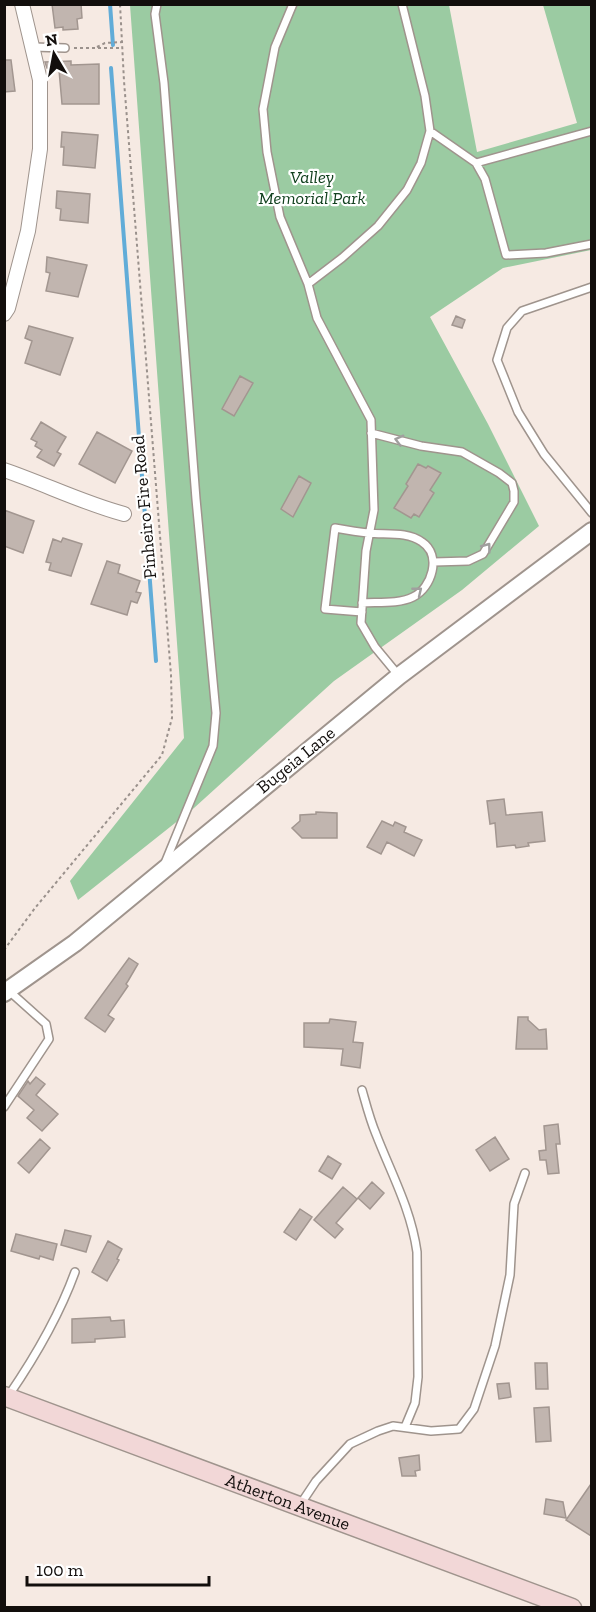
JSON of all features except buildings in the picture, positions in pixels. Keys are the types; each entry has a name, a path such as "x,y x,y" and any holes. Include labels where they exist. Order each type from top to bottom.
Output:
{"main road":[{"name":"Atherton Avenue","path":"6,1397 572,1608"}],"street":[{"path":"4,314 8,308 28,231 39,149 40,80 22,4"},
{"path":"4,470 53,487 91,505 124,514"},
{"name":"Bugeia Lane","path":"6,992 75,944 399,676 591,531"}],"lane":[{"path":"157,4 155,14 164,83 196,499 216,713 213,746 162,871"},
{"path":"293,4 275,47 263,109 267,152 280,217 308,284 317,318 370,420 374,510 366,551 361,623 375,647 399,676"},
{"path":"308,284 378,226 407,190 421,164 430,130 425,96 402,4"},
{"path":"33,47 65,48"},
{"path":"430,130 476,163 484,179 506,255 546,253 591,244"},
{"path":"476,163 591,131"},
{"path":"591,287 522,311 507,328 497,360 518,412 544,454 591,513"},
{"path":"371,433 422,446 462,452 500,473 512,483 514,502 483,554 468,561 434,562"},
{"path":"362,603 414,597 426,584 434,562 424,542 406,535 369,534 335,528 325,609 362,612"},
{"path":"4,1107 49,1039 46,1024 6,992"},
{"path":"362,1090 375,1132 401,1192 415,1234 418,1377 415,1403 405,1427"},
{"path":"300,1505 316,1481 350,1444 393,1426 431,1431 459,1429 474,1409 495,1346 510,1275 514,1204 525,1173"},
{"path":"6,1397 28,1367 66,1296 75,1272"}],"path":[{"name":"Pinheiro Fire Road","path":"4,950 162,755 172,718 171,675 120,4"},
{"path":"95,48 105,43 124,42"},
{"path":"65,48 124,48"}],"green space":[{"name":"Valley Memorial Park","path":"130,5 449,5 477,152 577,123 543,5 591,5 591,250 503,268 430,317 488,424 539,526 462,590 334,681 194,808 78,900 70,881 184,738"}],"waterway":[{"path":"110,4 113,45"},
{"path":"111,68 156,661"}]}
